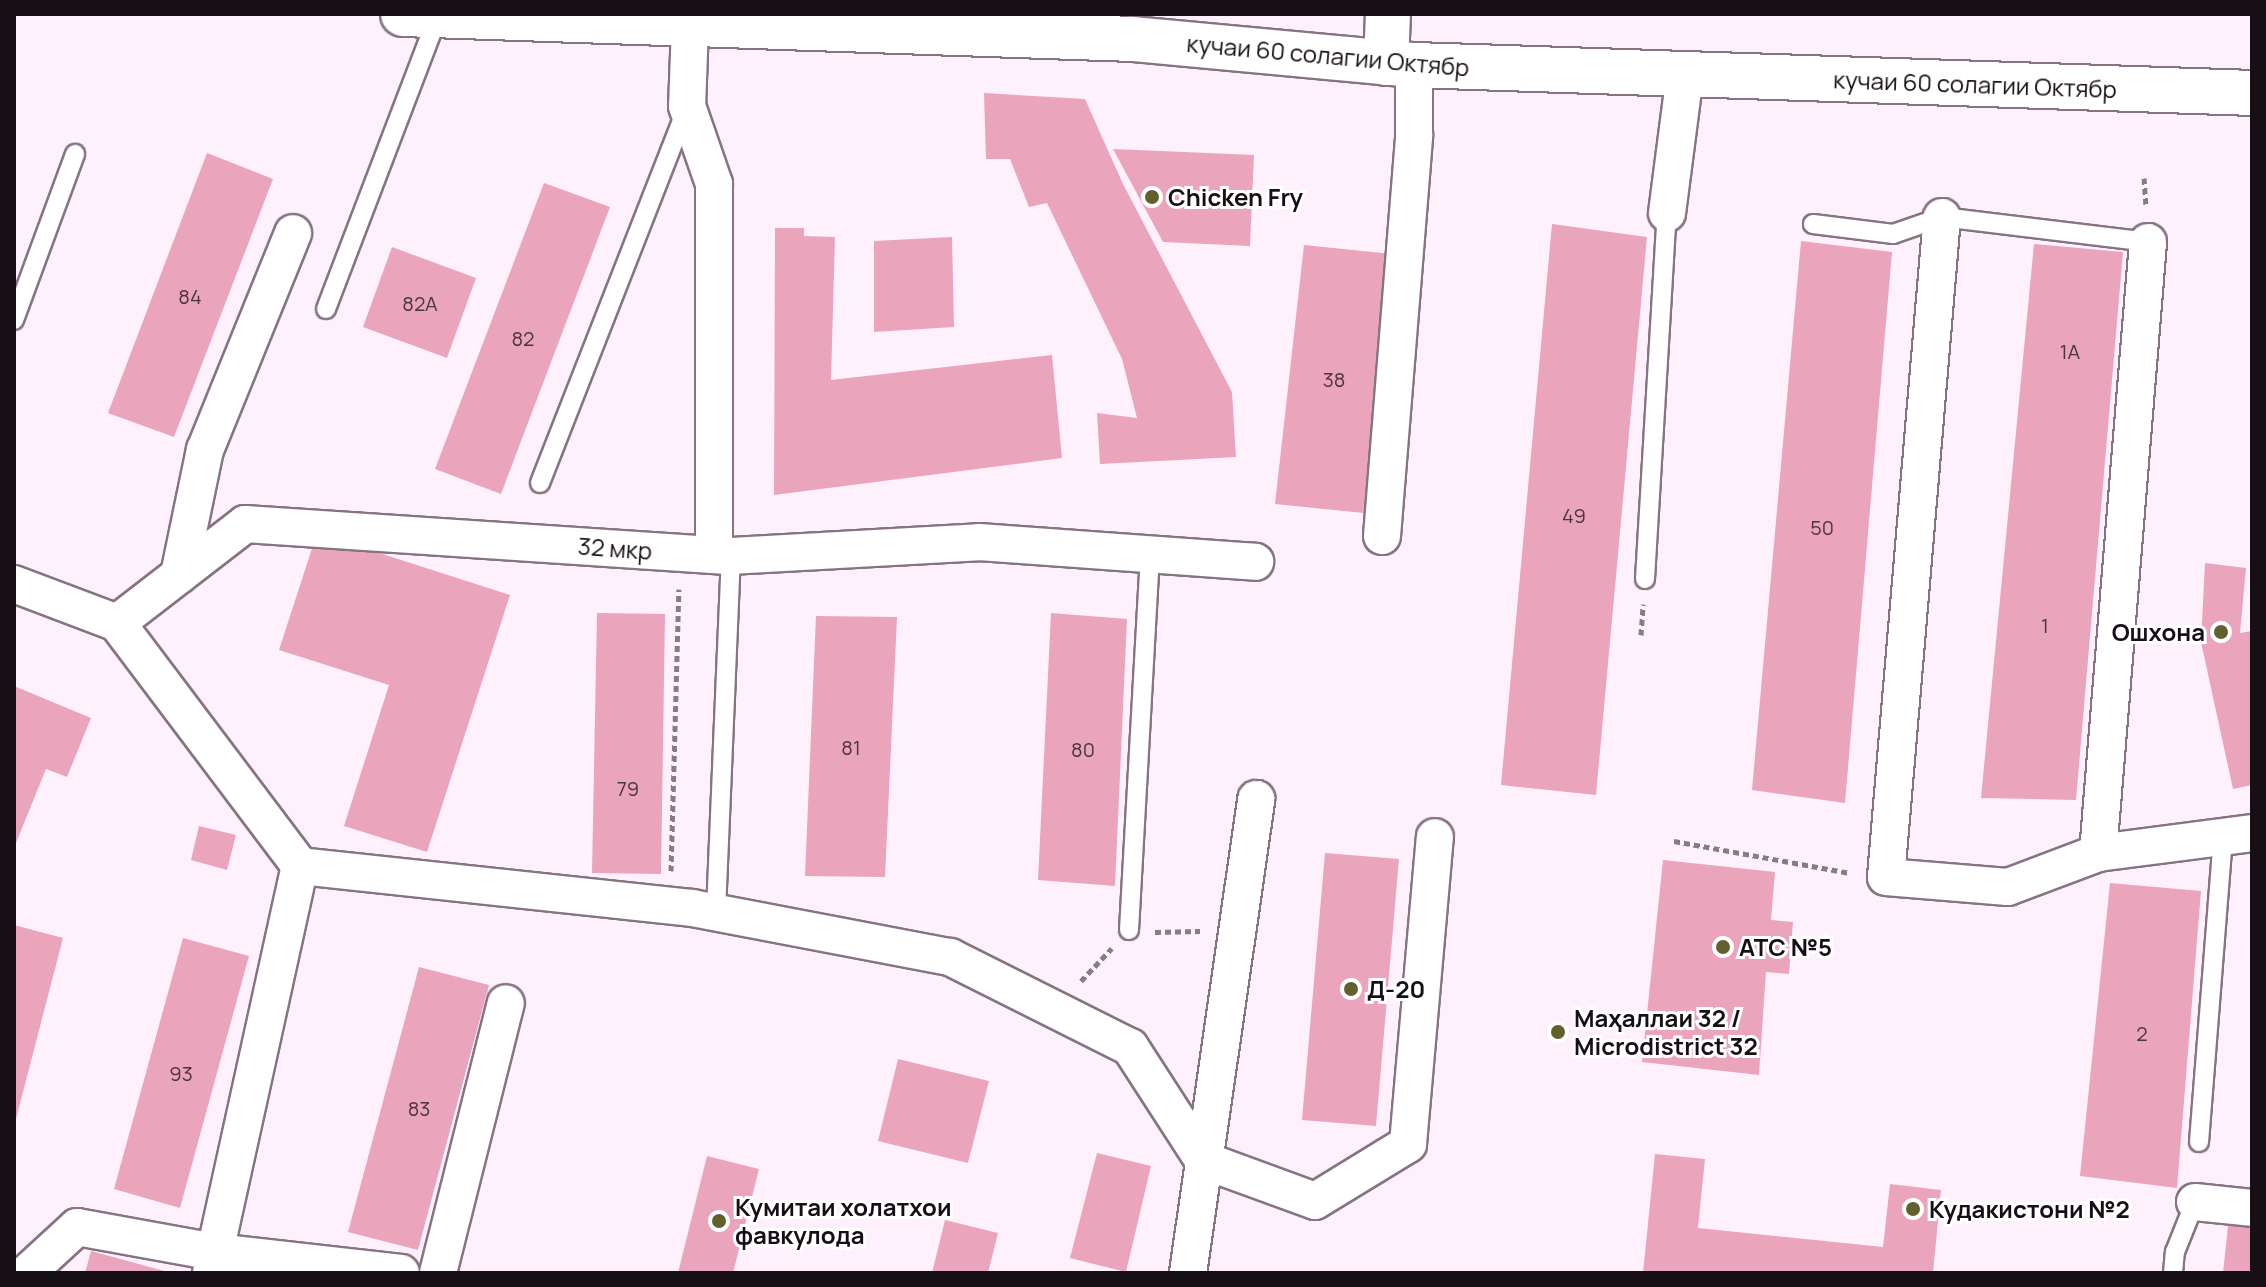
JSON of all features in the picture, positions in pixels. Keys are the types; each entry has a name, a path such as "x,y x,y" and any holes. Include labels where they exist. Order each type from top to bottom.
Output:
{"main road":[{"path":"1388,14 1400,64"},
{"name":"кучаи 60 солагии Октябр","path":"421,15 690,26 1003,24 1400,64 2252,93"}],"street":[{"path":"690,26 687,106 714,184 709,554"},
{"path":"1382,536 1414,121 1400,64"},
{"path":"1667,213 1685,74"},
{"path":"1942,217 1886,877 2008,887 2098,853 2238,835"},
{"path":"179,575 205,450 293,233"},
{"path":"2098,853 2148,242"},
{"name":"32 мкр","path":"117,623 245,524 709,554 979,542 1255,562"},
{"path":"14,584 117,623 300,866 716,912 950,957 1130,1047 1203,1160 1315,1201 1408,1144 1435,837"},
{"path":"1188,1273 1256,799"},
{"path":"213,1262 300,866"},
{"path":"438,1273 506,1003"},
{"path":"2195,1202 2252,1208"},
{"path":"27,1273 77,1227 213,1262 401,1273"}],"lane":[{"path":"326,309 421,15"},
{"path":"540,483 687,106"},
{"path":"14,320 75,154"},
{"path":"1645,579 1667,213"},
{"path":"1813,224 1893,234 1942,217 2148,242"},
{"path":"709,554 716,912"},
{"path":"1129,930 1150,555"},
{"path":"2199,1142 2238,835"},
{"path":"2173,1273 2175,1252 2195,1202"}],"path":[{"path":"670,906 709,554"},
{"path":"1674,841 1886,877"},
{"path":"1055,1010 1129,930"}],"building":[{"path":"984,93 1085,99 1123,184 1232,392 1236,457 1100,464 1097,413 1137,418 1122,359 1047,203 1029,207 1010,159 986,159"},
{"path":"1113,149 1254,155 1250,246 1163,242"},
{"path":"207,153 273,179 174,437 108,413"},
{"path":"544,183 610,207 501,494 435,469"},
{"path":"1552,224 1647,237 1596,795 1501,785"},
{"path":"775,228 804,228 804,236 835,237 831,380 1052,355 1062,458 774,495"},
{"path":"952,237 954,327 874,332 874,241"},
{"path":"1801,241 1892,252 1845,803 1752,790"},
{"path":"2034,244 2123,252 2076,800 1981,798"},
{"path":"1304,245 1392,254 1364,513 1275,504"},
{"path":"392,247 476,278 447,358 363,327"},
{"path":"317,533 510,595 427,852 344,826 389,685 279,650"},
{"name":"Ошхона","path":"2205,563 2246,568 2240,633 2252,631 2252,785 2233,789 2201,642"},
{"path":"597,613 665,614 661,874 592,873"},
{"path":"1051,613 1127,619 1115,886 1038,880"},
{"path":"816,616 897,617 885,877 805,876"},
{"path":"14,686 91,718 67,777 46,769 14,848"},
{"path":"199,826 236,835 227,870 191,860"},
{"name":"Д-20","path":"1325,853 1399,859 1376,1126 1302,1120"},
{"name":"АТС №5","path":"1663,860 1775,872 1771,920 1793,922 1789,974 1766,972 1759,1075 1642,1062"},
{"path":"2110,883 2201,891 2177,1188 2080,1176"},
{"path":"14,925 63,938 15,1123 14,1123"},
{"path":"183,938 249,956 180,1208 114,1189"},
{"path":"419,967 489,985 418,1250 348,1232"},
{"path":"898,1059 989,1081 968,1163 878,1141"},
{"path":"1097,1153 1151,1166 1126,1272 1070,1258"},
{"name":"Кудакистони №2","path":"1655,1154 1705,1159 1698,1228 1883,1247 1890,1184 1941,1190 1933,1273 1643,1273"},
{"name":"Кумитаи холатхои фавкулода","path":"707,1156 759,1169 733,1273 678,1273"},
{"path":"2229,1217 2252,1219 2252,1273 2223,1273"},
{"name":"Кумитаи холатхои фавкулода","path":"945,1220 998,1233 988,1273 932,1273"},
{"path":"91,1251 168,1272 168,1273 85,1273"}],"place":[{"name":"Chicken Fry","path":"1152,197"},
{"name":"Ошхона","path":"2221,632"},
{"name":"АТС №5","path":"1723,947"},
{"name":"Д-20","path":"1351,989"},
{"name":"Маҳаллаи 32 / Microdistrict 32","path":"1558,1032"},
{"name":"Кудакистони №2","path":"1913,1209"},
{"name":"Кумитаи холатхои фавкулода","path":"719,1221"}]}
